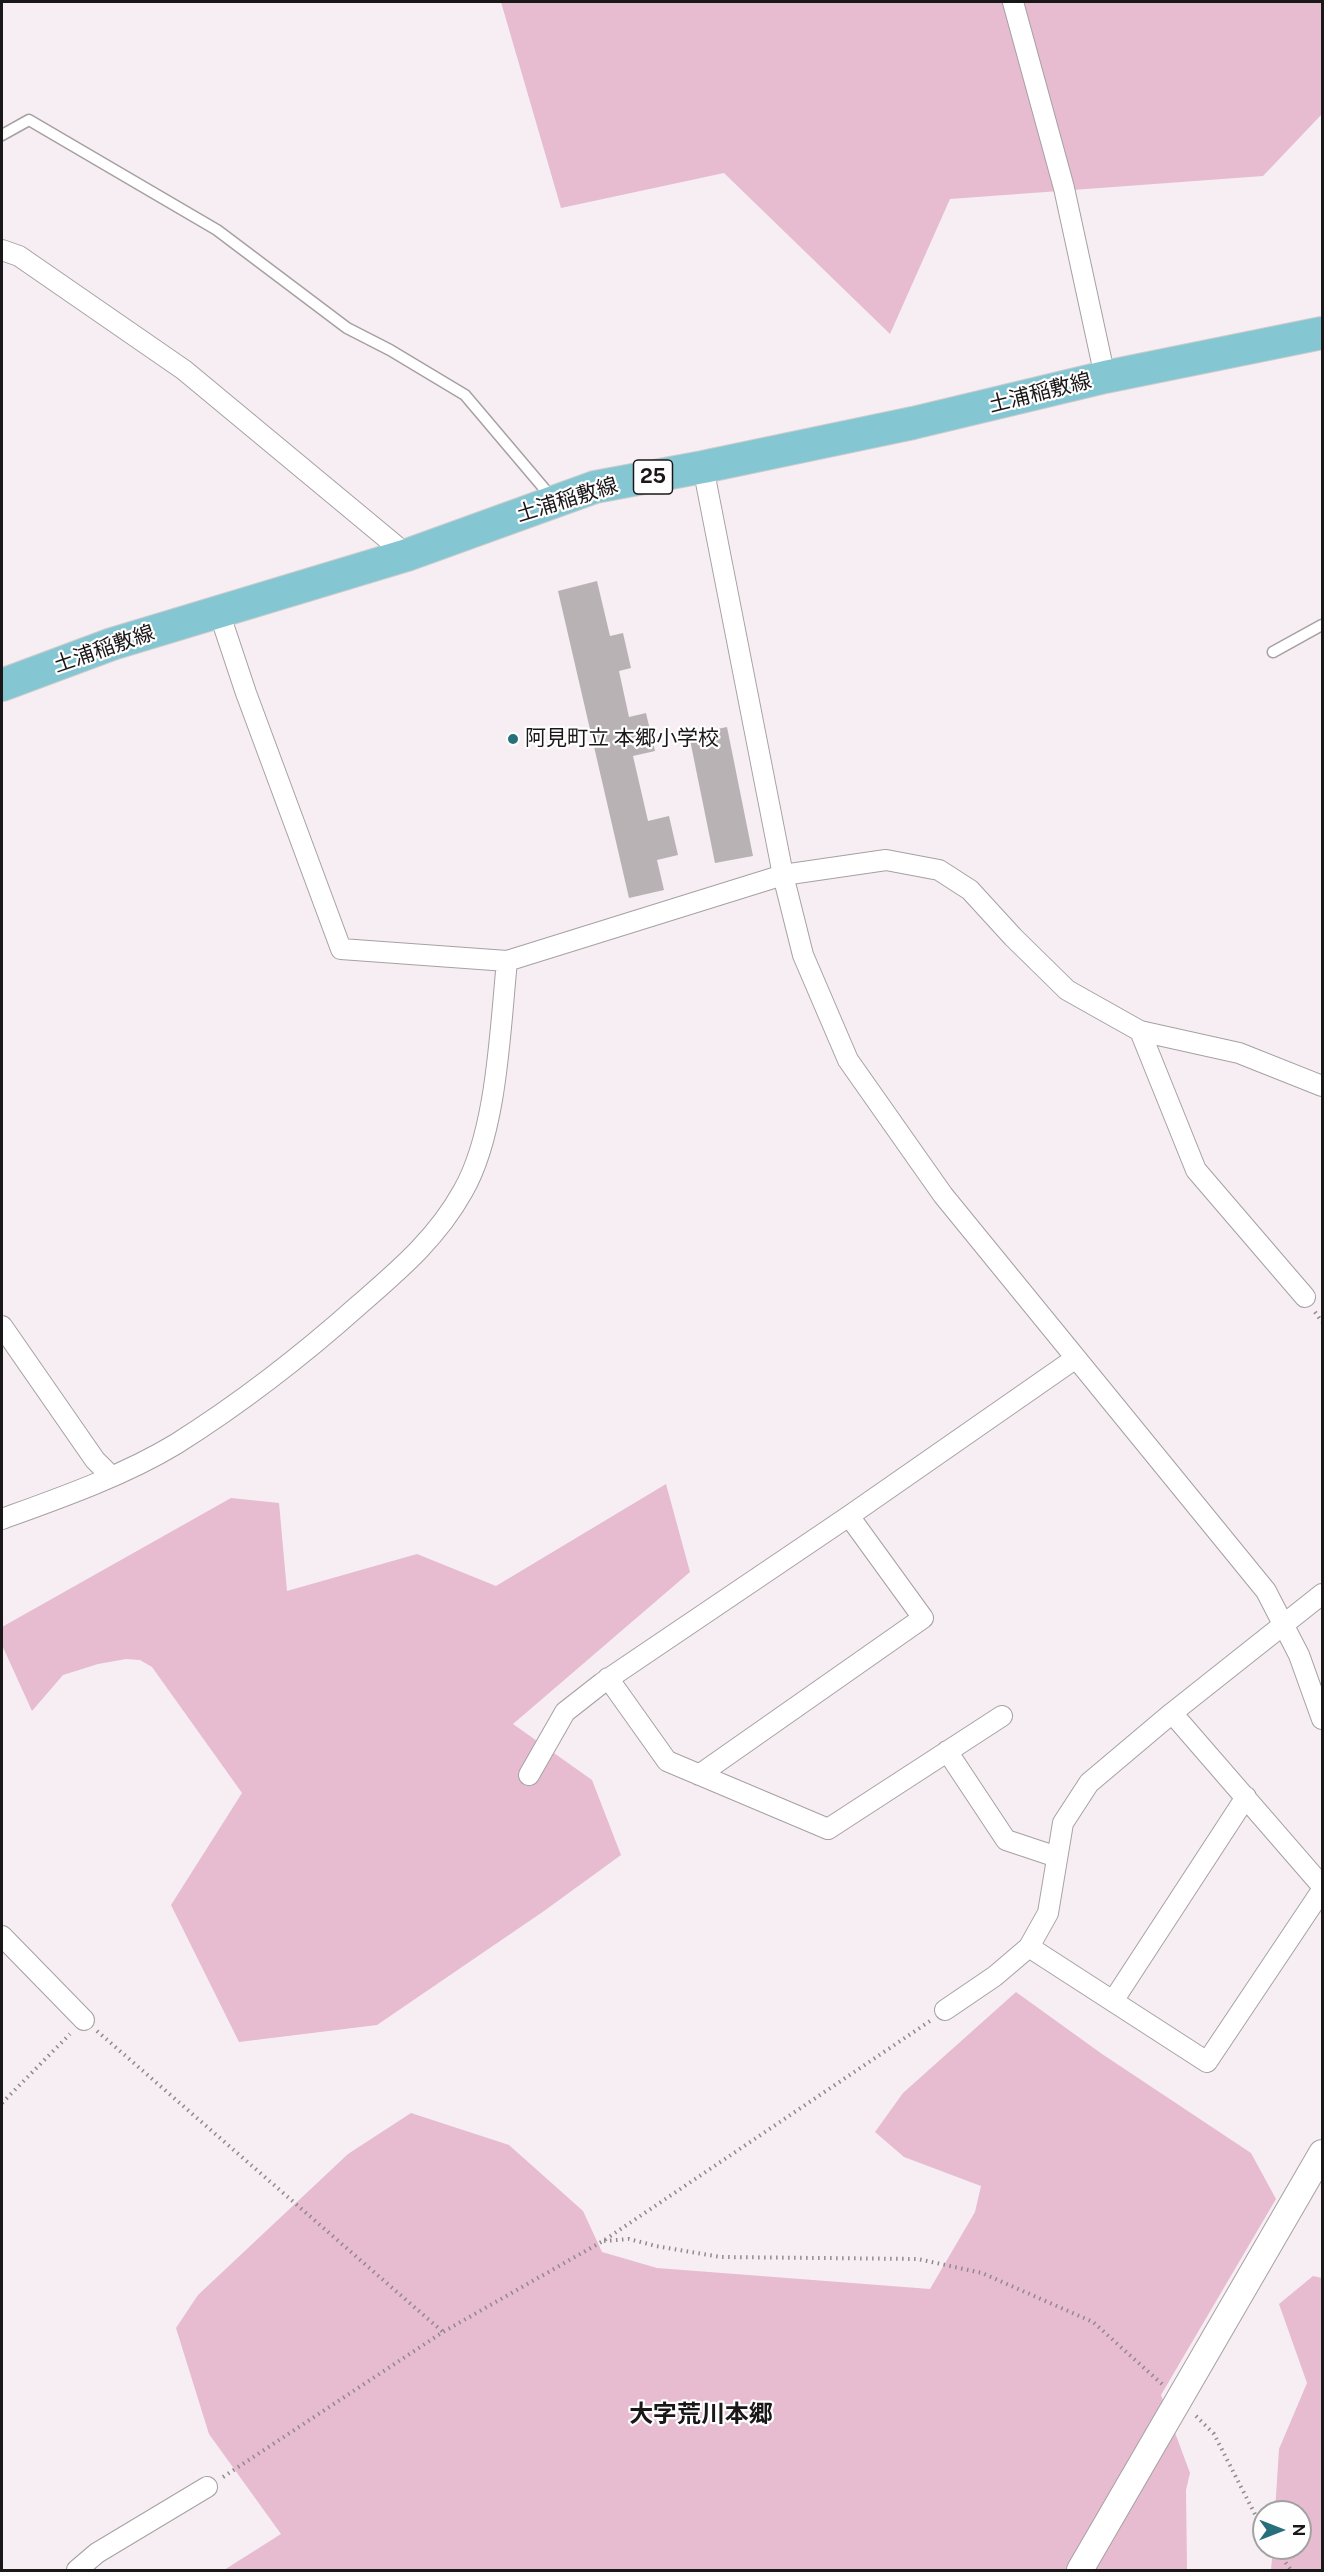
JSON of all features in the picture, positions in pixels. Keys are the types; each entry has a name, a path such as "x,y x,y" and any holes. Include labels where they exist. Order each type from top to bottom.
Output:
{"main road":[{"name":"土浦稲敷線","path":"2,685 112,644 407,555 595,487 913,423 1105,377 1323,333"}],"street":[{"path":"1013,2 1064,188 1105,377"},
{"path":"2,250 19,256 184,370 407,555"},
{"path":"703,467 783,875 803,955 848,1060 943,1195 1266,1591 1299,1655 1323,1719"},
{"path":"219,612 246,693 341,949 507,962 783,875 886,860 939,870 970,890 1013,937 1067,990 1140,1031 1239,1053 1323,1086"},
{"path":"2,1519 111,1476 175,1444 271,1378 341,1322 420,1251 464,1191 486,1134 507,962"},
{"path":"1140,1031 1196,1170 1305,1297"},
{"path":"2,1326 95,1460 111,1476"},
{"path":"529,1775 565,1712 608,1678 849,1516 1076,1358"},
{"path":"699,1775 923,1618 849,1516"},
{"path":"945,2010 995,1976 1029,1947 1048,1913 1063,1823 1089,1783 1172,1713 1323,1594"},
{"path":"608,1678 667,1761 828,1829 1002,1716"},
{"path":"1029,1947 1208,2062 1323,1888 1172,1713"},
{"path":"947,1751 1006,1840 1057,1857"},
{"path":"1113,2001 1246,1797"},
{"path":"2,1936 84,2020"},
{"path":"1080,2571 1323,2153"},
{"path":"77,2571 97,2553 207,2487"}],"lane":[{"path":"2,135 29,120 217,230 347,328 390,350 465,395 555,501"},
{"path":"1273,652 1323,625"}],"path":[{"path":"207,2487 443,2332 603,2241 945,2010"},
{"path":"2,2103 84,2020 443,2332"},
{"path":"603,2241 629,2239 656,2247 721,2257 918,2259 982,2273 1093,2322 1214,2434 1252,2508"}],"shaded area":[{"path":"501,2 1322,2 1322,114 1263,176 950,199 890,334 724,173 561,208"},
{"path":"666,1484 690,1572 513,1724 592,1780 621,1855 544,1911 377,2025 239,2042 171,1905 242,1793 152,1667 140,1660 126,1659 98,1664 63,1675 32,1711 2,1645 2,1627 231,1498 279,1503 287,1591 417,1554 496,1586"},
{"path":"1016,1992 1102,2054 1251,2153 1276,2199 1161,2395 1190,2473 1186,2490 1187,2570 224,2570 281,2534 209,2434 176,2328 198,2295 348,2154 411,2113 509,2145 583,2211 602,2252 657,2268 930,2289 975,2212 981,2186 904,2157 875,2132 903,2093"},
{"path":"1313,2276 1322,2278 1322,2570 1271,2570 1272,2560 1312,2560 1312,2500 1276,2500 1279,2449 1307,2383 1279,2304"}],"building":[{"path":"597,581 610,636 623,633 631,668 619,671 629,717 646,713 655,751 633,756 648,821 669,816 678,855 657,860 664,890 629,898 558,591"},
{"path":"727,727 753,856 715,863 689,735"}],"place":[{"name":"阿見町立 本郷小学校","path":"513,739"}],"district":[{"name":"大字荒川本郷","path":"701,2415"}]}
